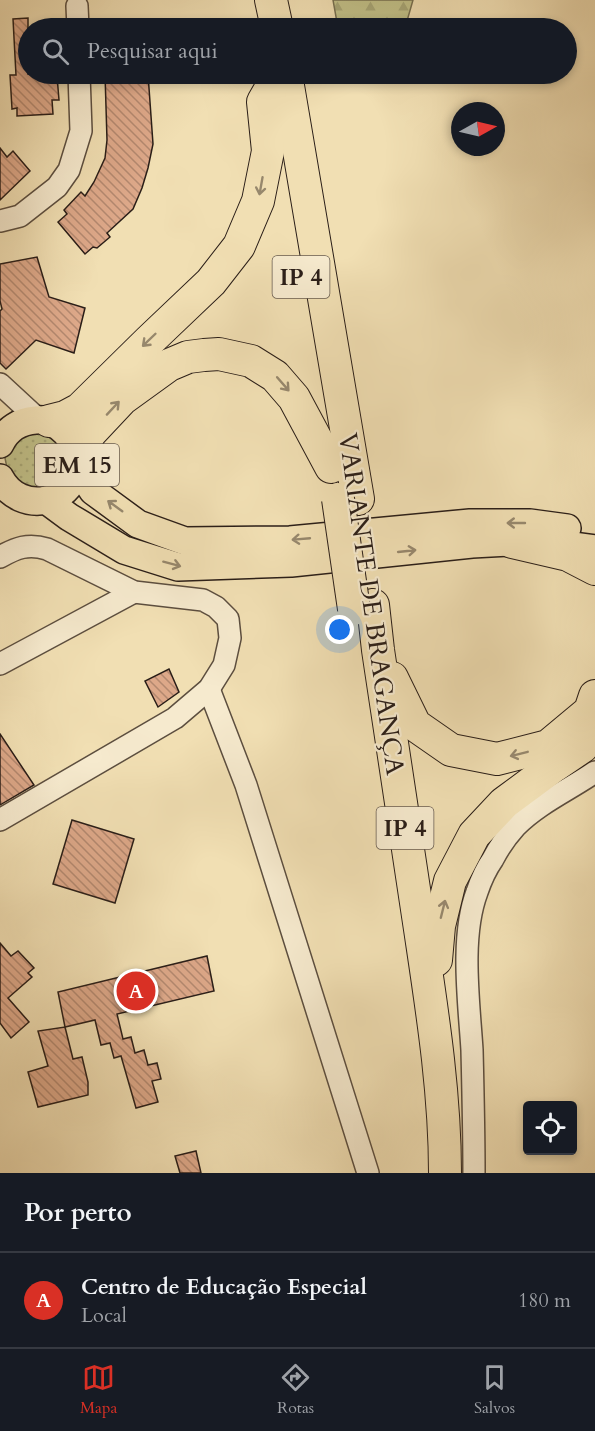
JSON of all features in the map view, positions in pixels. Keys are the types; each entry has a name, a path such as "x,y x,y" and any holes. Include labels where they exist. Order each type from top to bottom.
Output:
{"highway":[{"path":"261,0 263,18"},
{"path":"271,0 275,18"},
{"path":"44,420 65,417 80,409 212,282 239,246 258,201 268,151 263,102 272,84"},
{"name":"VARIANTE DE BRAGANÇA","path":"276,84 331,467 348,499"},
{"name":"VARIANTE DE BRAGANÇA","path":"276,84 348,499 422,1086 428,1173"},
{"path":"77,460 91,432 122,399 169,365 188,357 219,354 251,361 275,376 294,398 331,467"},
{"path":"512,542 568,555 595,569"},
{"name":"VARIANTE DE BRAGANÇA","path":"363,607 378,650 432,1006 441,1095 445,1173"},
{"name":"IP 4","path":"378,650 415,725 451,750 496,759 549,746 590,711 595,696"},
{"path":"432,1006 440,995 436,962 441,915 450,881 474,835 504,803 582,747 595,733"}],"main road":[{"name":"EM 15","path":"0,444 4,436 14,427 26,421 44,420 59,426 68,434 74,443 77,460 73,478 67,489 57,496 0,513"},
{"path":"77,460 93,490 138,524 185,541 290,540 470,523 530,523 595,532"},
{"name":"EM 15","path":"0,478 18,497 38,501"},
{"path":"38,501 124,550 178,567 291,563 512,542 552,543 595,549"}],"street":[{"path":"77,6 78,18"},
{"path":"0,221 20,216 57,187 69,170 81,130 79,84"},
{"path":"3,388 44,420"},
{"path":"0,557 23,546 38,546 134,592 204,600 216,607 228,619 230,638 224,665 208,689 175,718 0,820"},
{"path":"96,573 97,612"},
{"path":"0,664 134,592"},
{"path":"208,689 246,785 368,1173"},
{"path":"474,1173 467,948 476,893 501,845 515,827 531,812 595,772"}],"green space":[{"path":"333,0 413,0 408,18 336,18"},
{"path":"29,428 58,436 67,464 58,482 39,490 19,485 7,468 5,458 7,448"}],"building":[{"path":"13,19 18,19 18,84 58,84 59,100 52,100 53,114 17,116 17,108 12,109 10,75 16,75"},
{"path":"105,84 149,84 153,144 142,188 133,209 107,233 110,237 85,254 58,222 67,214 64,210 81,192 85,196 94,182 105,158 107,140"},
{"path":"0,148 7,157 13,151 30,171 0,200"},
{"path":"37,257 49,297 85,308 74,353 36,340 6,369 0,363 0,311 2,309 0,264"},
{"path":"169,669 179,692 158,707 145,681"},
{"path":"0,734 34,785 0,805"},
{"path":"72,820 134,839 115,903 53,884"},
{"path":"0,943 11,956 18,951 34,968 28,973 32,977 8,998 29,1022 11,1038 0,1023"},
{"path":"207,956 214,991 117,1014 123,1039 131,1037 135,1053 144,1050 148,1065 157,1063 161,1079 152,1081 158,1102 136,1108 121,1056 114,1058 110,1043 101,1045 95,1020 65,1027 58,992"},
{"path":"65,1027 73,1059 82,1057 88,1082 88,1095 38,1107 28,1072 48,1066 38,1031"},
{"path":"196,1151 201,1173 180,1173 175,1156"}],"place":[{"name":"Centro de Educação Especial","path":"136,991"}]}
